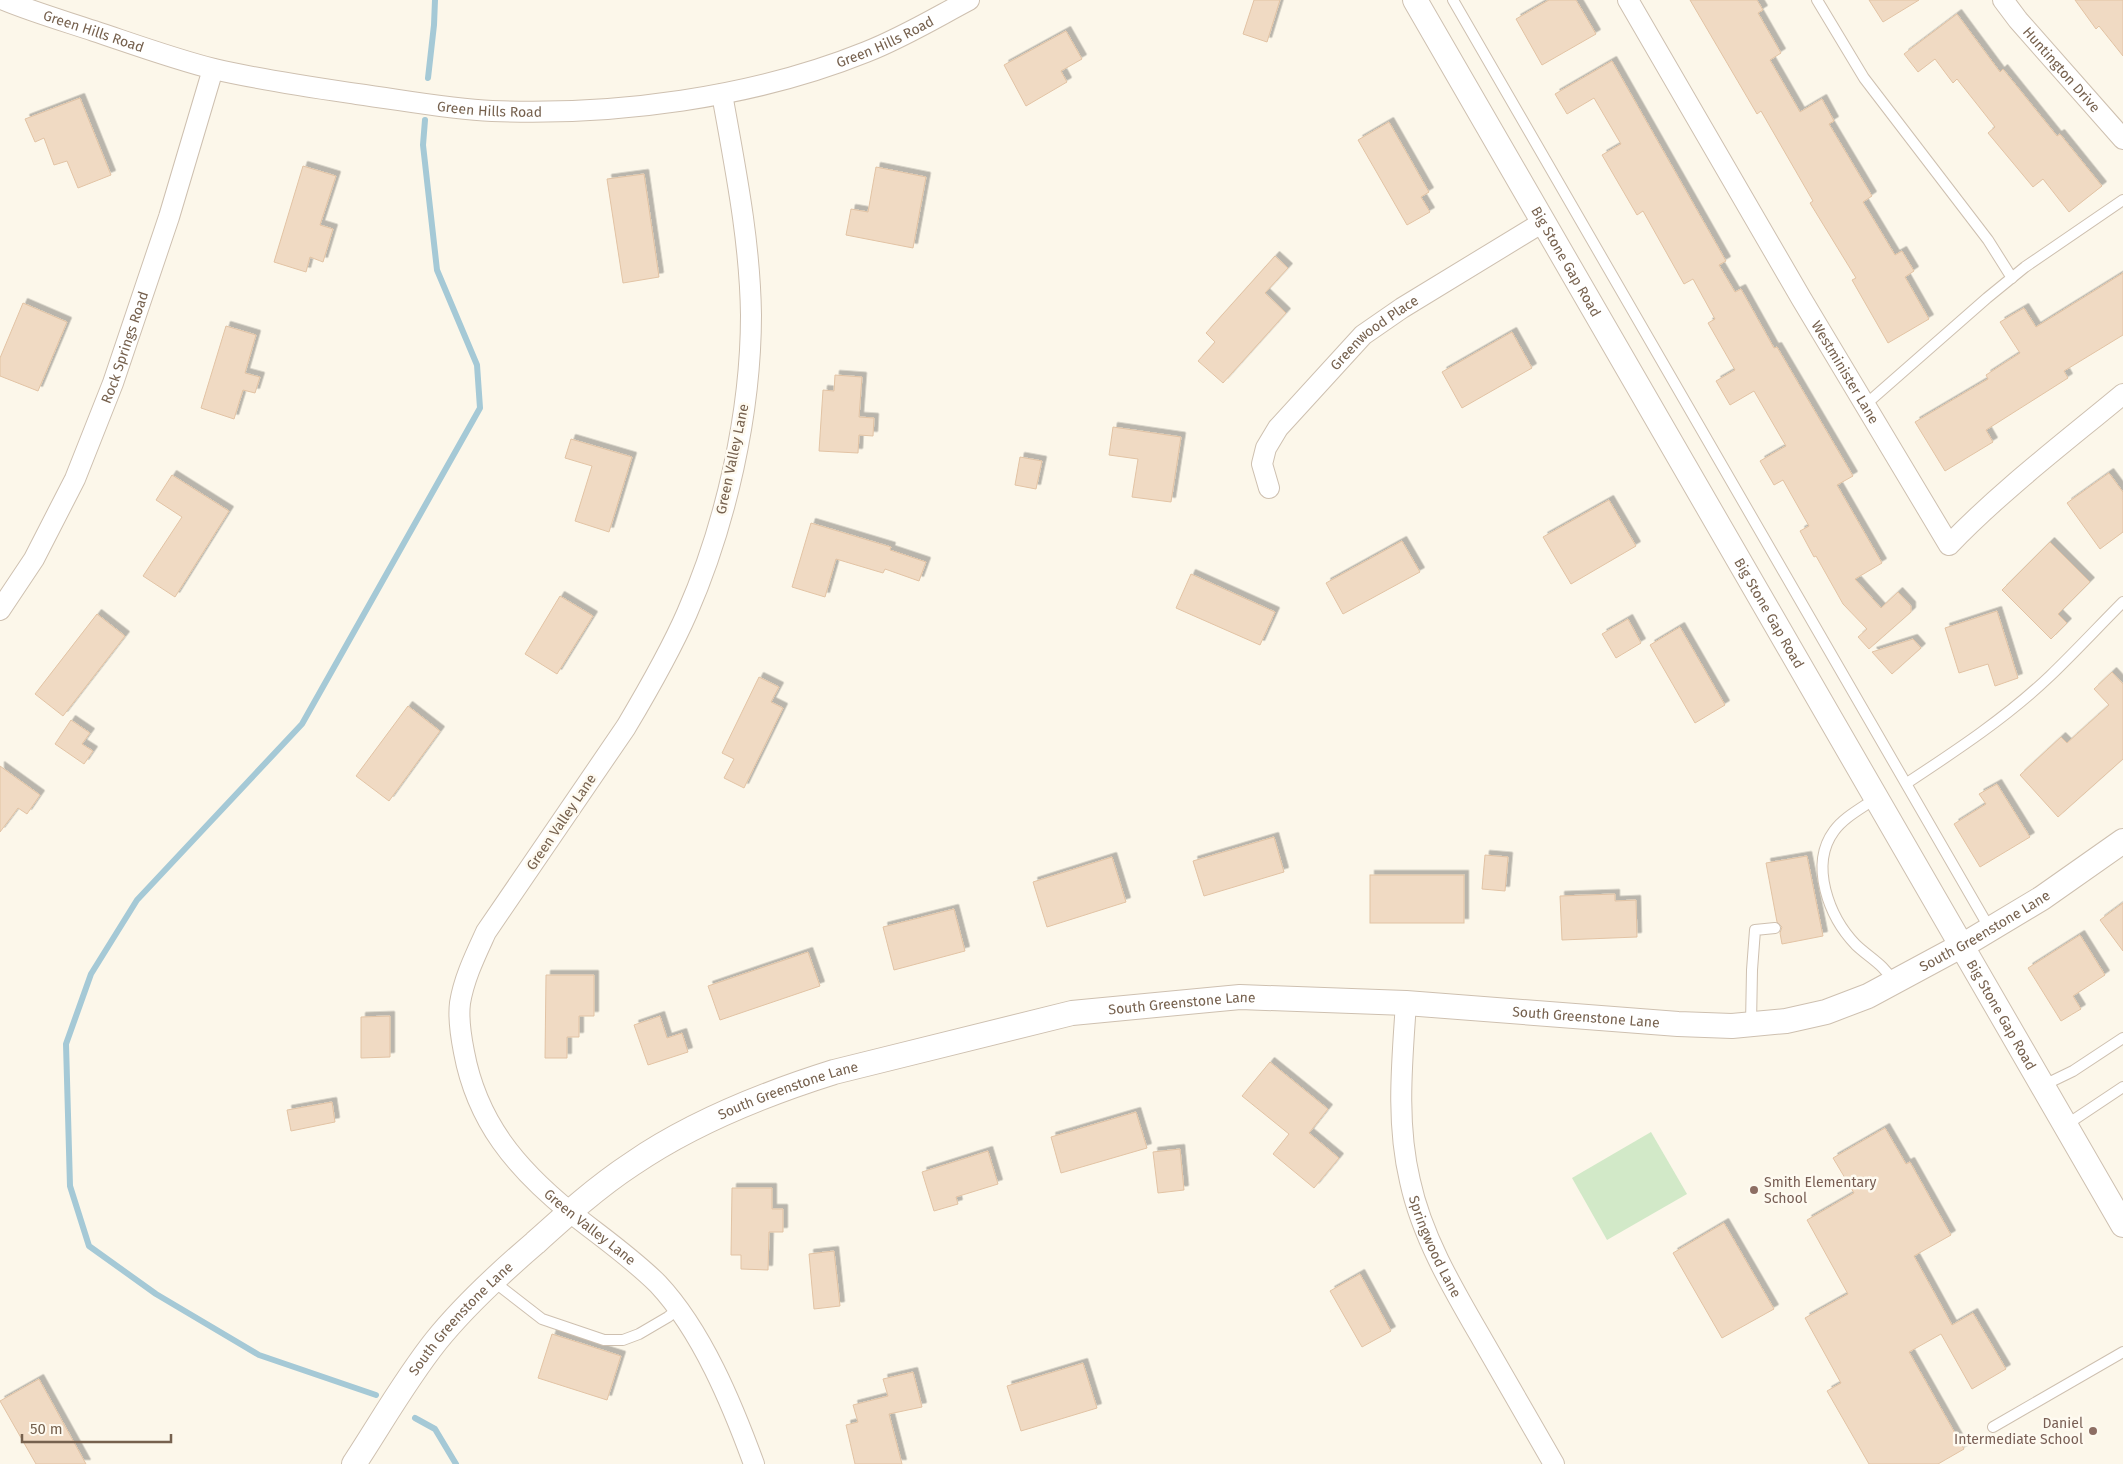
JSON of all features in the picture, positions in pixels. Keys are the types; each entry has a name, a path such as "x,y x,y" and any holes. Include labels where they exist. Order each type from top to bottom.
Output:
{"street":[{"name":"Green Hills Road","path":"4,0 87,29 213,69 328,90 489,110 549,112 606,108 722,94 828,66 904,35 969,0"},
{"name":"Big Stone Gap Road","path":"1415,0 2123,1225"},
{"name":"Westminister Lane","path":"1628,0 1949,545 2123,394"},
{"name":"Huntington Drive","path":"2003,0 2018,20 2123,139"},
{"name":"Rock Springs Road","path":"0,610 34,559 75,479 114,382 169,217 213,69"},
{"name":"Green Valley Lane","path":"722,94 741,198 751,315 749,364 740,432 727,493 713,543 687,613 647,693 626,727 486,932 470,968 460,1003 461,1037 468,1074 482,1110 499,1140 523,1170 570,1212 634,1261 659,1286 686,1319 706,1354 754,1464"},
{"name":"Greenwood Place","path":"1269,488 1262,464 1266,448 1278,428 1363,335 1402,308 1543,222"},
{"name":"South Greenstone Lane","path":"354,1464 408,1379 436,1341 493,1281 570,1212 633,1163 696,1127 742,1105 805,1081 1072,1013 1240,997 1406,1003 1678,1024 1732,1026 1786,1021 1826,1012 1868,996 1961,946 2042,898 2123,840"},
{"name":"Springwood Lane","path":"1406,1003 1400,1096 1403,1139 1410,1181 1422,1222 1442,1266 1464,1307 1554,1464"}],"lane":[{"path":"1454,0 1990,929"},
{"path":"1817,0 1864,78 1988,240 2012,278"},
{"path":"1865,405 2012,278 2123,200"},
{"path":"1907,784 1964,746 2005,715 2050,676 2123,602"},
{"path":"1876,798 1842,822 1835,830 1825,845 1821,863 1831,908 1838,921 1856,944 1884,967 1894,982"},
{"path":"1751,1024 1755,930 1775,928"},
{"path":"2042,1086 2073,1070 2123,1038"},
{"path":"2065,1126 2123,1087"},
{"path":"493,1281 542,1319 604,1340 623,1340 639,1334 678,1309"},
{"path":"1993,1427 2123,1352"}],"green space":[{"path":"1651,1132 1687,1194 1607,1240 1572,1178"}],"building":[{"path":"1254,0 1280,0 1267,42 1243,34"},
{"path":"1549,0 1576,0 1596,34 1542,65 1516,19"},
{"path":"1690,0 1757,0 1763,10 1758,13 1781,53 1770,60 1800,112 1822,99 1834,121 1829,124 1872,196 1863,202 1895,255 1902,251 1914,271 1905,277 1929,319 1888,343 1852,280 1856,278 1810,203 1813,201 1761,111 1757,114"},
{"path":"1869,0 1919,0 1883,22"},
{"path":"2075,0 2123,0 2123,56 2099,26 2096,29"},
{"path":"1957,14 2000,72 2003,69 2057,136 2060,134 2102,186 2069,212 2043,179 2033,187 1988,133 1995,127 1957,79 1953,83 1935,59 1918,72 1904,54"},
{"path":"1066,31 1082,59 1061,71 1067,82 1026,106 1004,65"},
{"path":"1612,61 1726,261 1719,265 1735,292 1741,289 1774,348 1777,347 1853,476 1837,485 1882,563 1855,579 1881,608 1898,592 1911,606 1911,612 1869,649 1858,637 1867,629 1843,604 1800,531 1809,526 1783,480 1774,485 1760,461 1786,446 1754,391 1730,405 1716,381 1735,370 1708,323 1715,319 1693,279 1684,284 1643,211 1637,215 1602,155 1621,144 1594,98 1567,114 1555,94"},
{"path":"80,98 111,175 78,188 67,161 54,165 44,138 35,142 25,119"},
{"path":"1389,122 1429,192 1421,197 1430,212 1407,225 1358,140"},
{"path":"303,166 336,176 320,225 333,229 323,262 310,257 306,272 274,262"},
{"path":"876,167 926,177 913,248 846,235 851,209 868,212"},
{"path":"644,174 659,277 623,283 607,179"},
{"path":"1275,256 1288,268 1265,293 1286,313 1223,383 1198,361 1215,342 1206,333"},
{"path":"2123,273 2123,335 2064,371 2068,378 1986,430 1993,442 1945,471 1915,422 1988,379 1986,375 2020,353 2000,322 2024,308 2036,327"},
{"path":"23,303 67,322 38,391 0,376 0,358"},
{"path":"226,326 256,335 245,373 260,377 255,393 243,390 234,419 201,408"},
{"path":"1512,332 1532,368 1462,408 1442,372"},
{"path":"835,375 862,377 859,417 874,418 873,436 859,435 858,453 819,451 823,390 834,391"},
{"path":"1113,427 1181,437 1171,502 1132,497 1138,459 1109,455"},
{"path":"571,439 632,457 609,532 575,521 592,466 565,458"},
{"path":"1020,457 1042,461 1036,489 1015,485"},
{"path":"2109,473 2123,492 2123,532 2100,549 2067,503"},
{"path":"172,475 229,511 175,597 143,576 182,517 156,500"},
{"path":"1609,500 1636,546 1571,584 1543,537"},
{"path":"811,523 891,547 890,550 926,562 919,581 885,569 883,573 836,559 825,597 792,587"},
{"path":"1402,541 1420,572 1343,614 1326,583"},
{"path":"2050,542 2090,582 2058,614 2067,623 2051,639 2002,590"},
{"path":"1191,574 1275,612 1260,645 1176,608"},
{"path":"560,596 593,616 557,674 525,654"},
{"path":"1997,611 2018,678 1995,686 1988,664 1959,673 1945,628"},
{"path":"97,614 125,636 63,716 35,694"},
{"path":"1628,619 1641,643 1616,658 1602,634"},
{"path":"1680,627 1725,705 1695,723 1650,645"},
{"path":"1913,639 1921,648 1892,674 1872,652"},
{"path":"2112,672 2123,684 2123,759 2058,817 2020,775 2061,737 2067,743 2109,705 2094,689"},
{"path":"759,677 779,687 771,702 783,708 744,788 724,778 734,759 722,753"},
{"path":"408,706 440,731 389,801 356,776"},
{"path":"71,720 90,733 82,744 93,751 84,764 55,744"},
{"path":"0,766 40,795 27,814 18,808 0,832"},
{"path":"1997,784 2030,837 1980,867 1954,824 1986,804 1979,794"},
{"path":"1274,837 1284,872 1204,896 1193,861"},
{"path":"1485,855 1508,857 1505,891 1482,889"},
{"path":"1807,856 1823,936 1782,944 1780,933 1782,927 1777,922 1766,863"},
{"path":"1112,857 1126,902 1047,927 1033,882"},
{"path":"1370,875 1464,875 1464,923 1370,923"},
{"path":"1615,894 1615,901 1636,900 1637,937 1562,940 1560,896"},
{"path":"2123,903 2123,951 2100,920"},
{"path":"954,909 965,951 894,970 883,927"},
{"path":"2080,935 2105,975 2073,996 2081,1009 2061,1021 2028,968"},
{"path":"808,952 820,986 720,1020 708,986"},
{"path":"546,975 594,975 594,1016 579,1016 579,1037 567,1037 567,1058 545,1058"},
{"path":"390,1016 390,1057 361,1058 361,1017"},
{"path":"660,1016 667,1038 682,1033 688,1052 648,1065 634,1025"},
{"path":"1270,1062 1328,1109 1309,1133 1339,1158 1314,1188 1273,1154 1289,1134 1242,1096"},
{"path":"332,1102 335,1122 291,1131 287,1110"},
{"path":"1136,1112 1147,1148 1061,1173 1051,1137"},
{"path":"1885,1128 1906,1164 1910,1162 1951,1235 1914,1256 1952,1325 1973,1313 2006,1369 1972,1389 1941,1334 1909,1352 1964,1449 1938,1464 1869,1464 1827,1391 1841,1383 1805,1318 1848,1294 1807,1220 1854,1193 1833,1158"},
{"path":"1180,1149 1184,1190 1158,1193 1153,1152"},
{"path":"988,1151 998,1184 956,1197 958,1204 934,1211 922,1172"},
{"path":"732,1188 772,1188 772,1209 783,1209 783,1232 769,1232 768,1270 741,1269 741,1255 731,1255"},
{"path":"1724,1223 1774,1309 1722,1338 1673,1253"},
{"path":"834,1251 840,1306 814,1309 809,1254"},
{"path":"1360,1274 1391,1331 1362,1347 1330,1291"},
{"path":"552,1334 621,1356 607,1400 538,1378"},
{"path":"1083,1363 1097,1408 1021,1431 1007,1386"},
{"path":"913,1372 922,1407 889,1414 902,1464 855,1464 846,1425 858,1422 853,1405 888,1396 883,1379"},
{"path":"39,1379 86,1464 36,1464 0,1401"}],"waterway":[{"path":"428,78 435,0"},
{"path":"376,1395 259,1355 156,1294 89,1246 70,1186 66,1044 91,974 137,900 302,724 480,408 477,365 437,270 423,145 425,120"},
{"path":"415,1418 435,1429 456,1464"}],"place":[{"name":"Smith Elementary School","path":"1754,1190"},
{"name":"Daniel Intermediate School","path":"2093,1431"}]}
